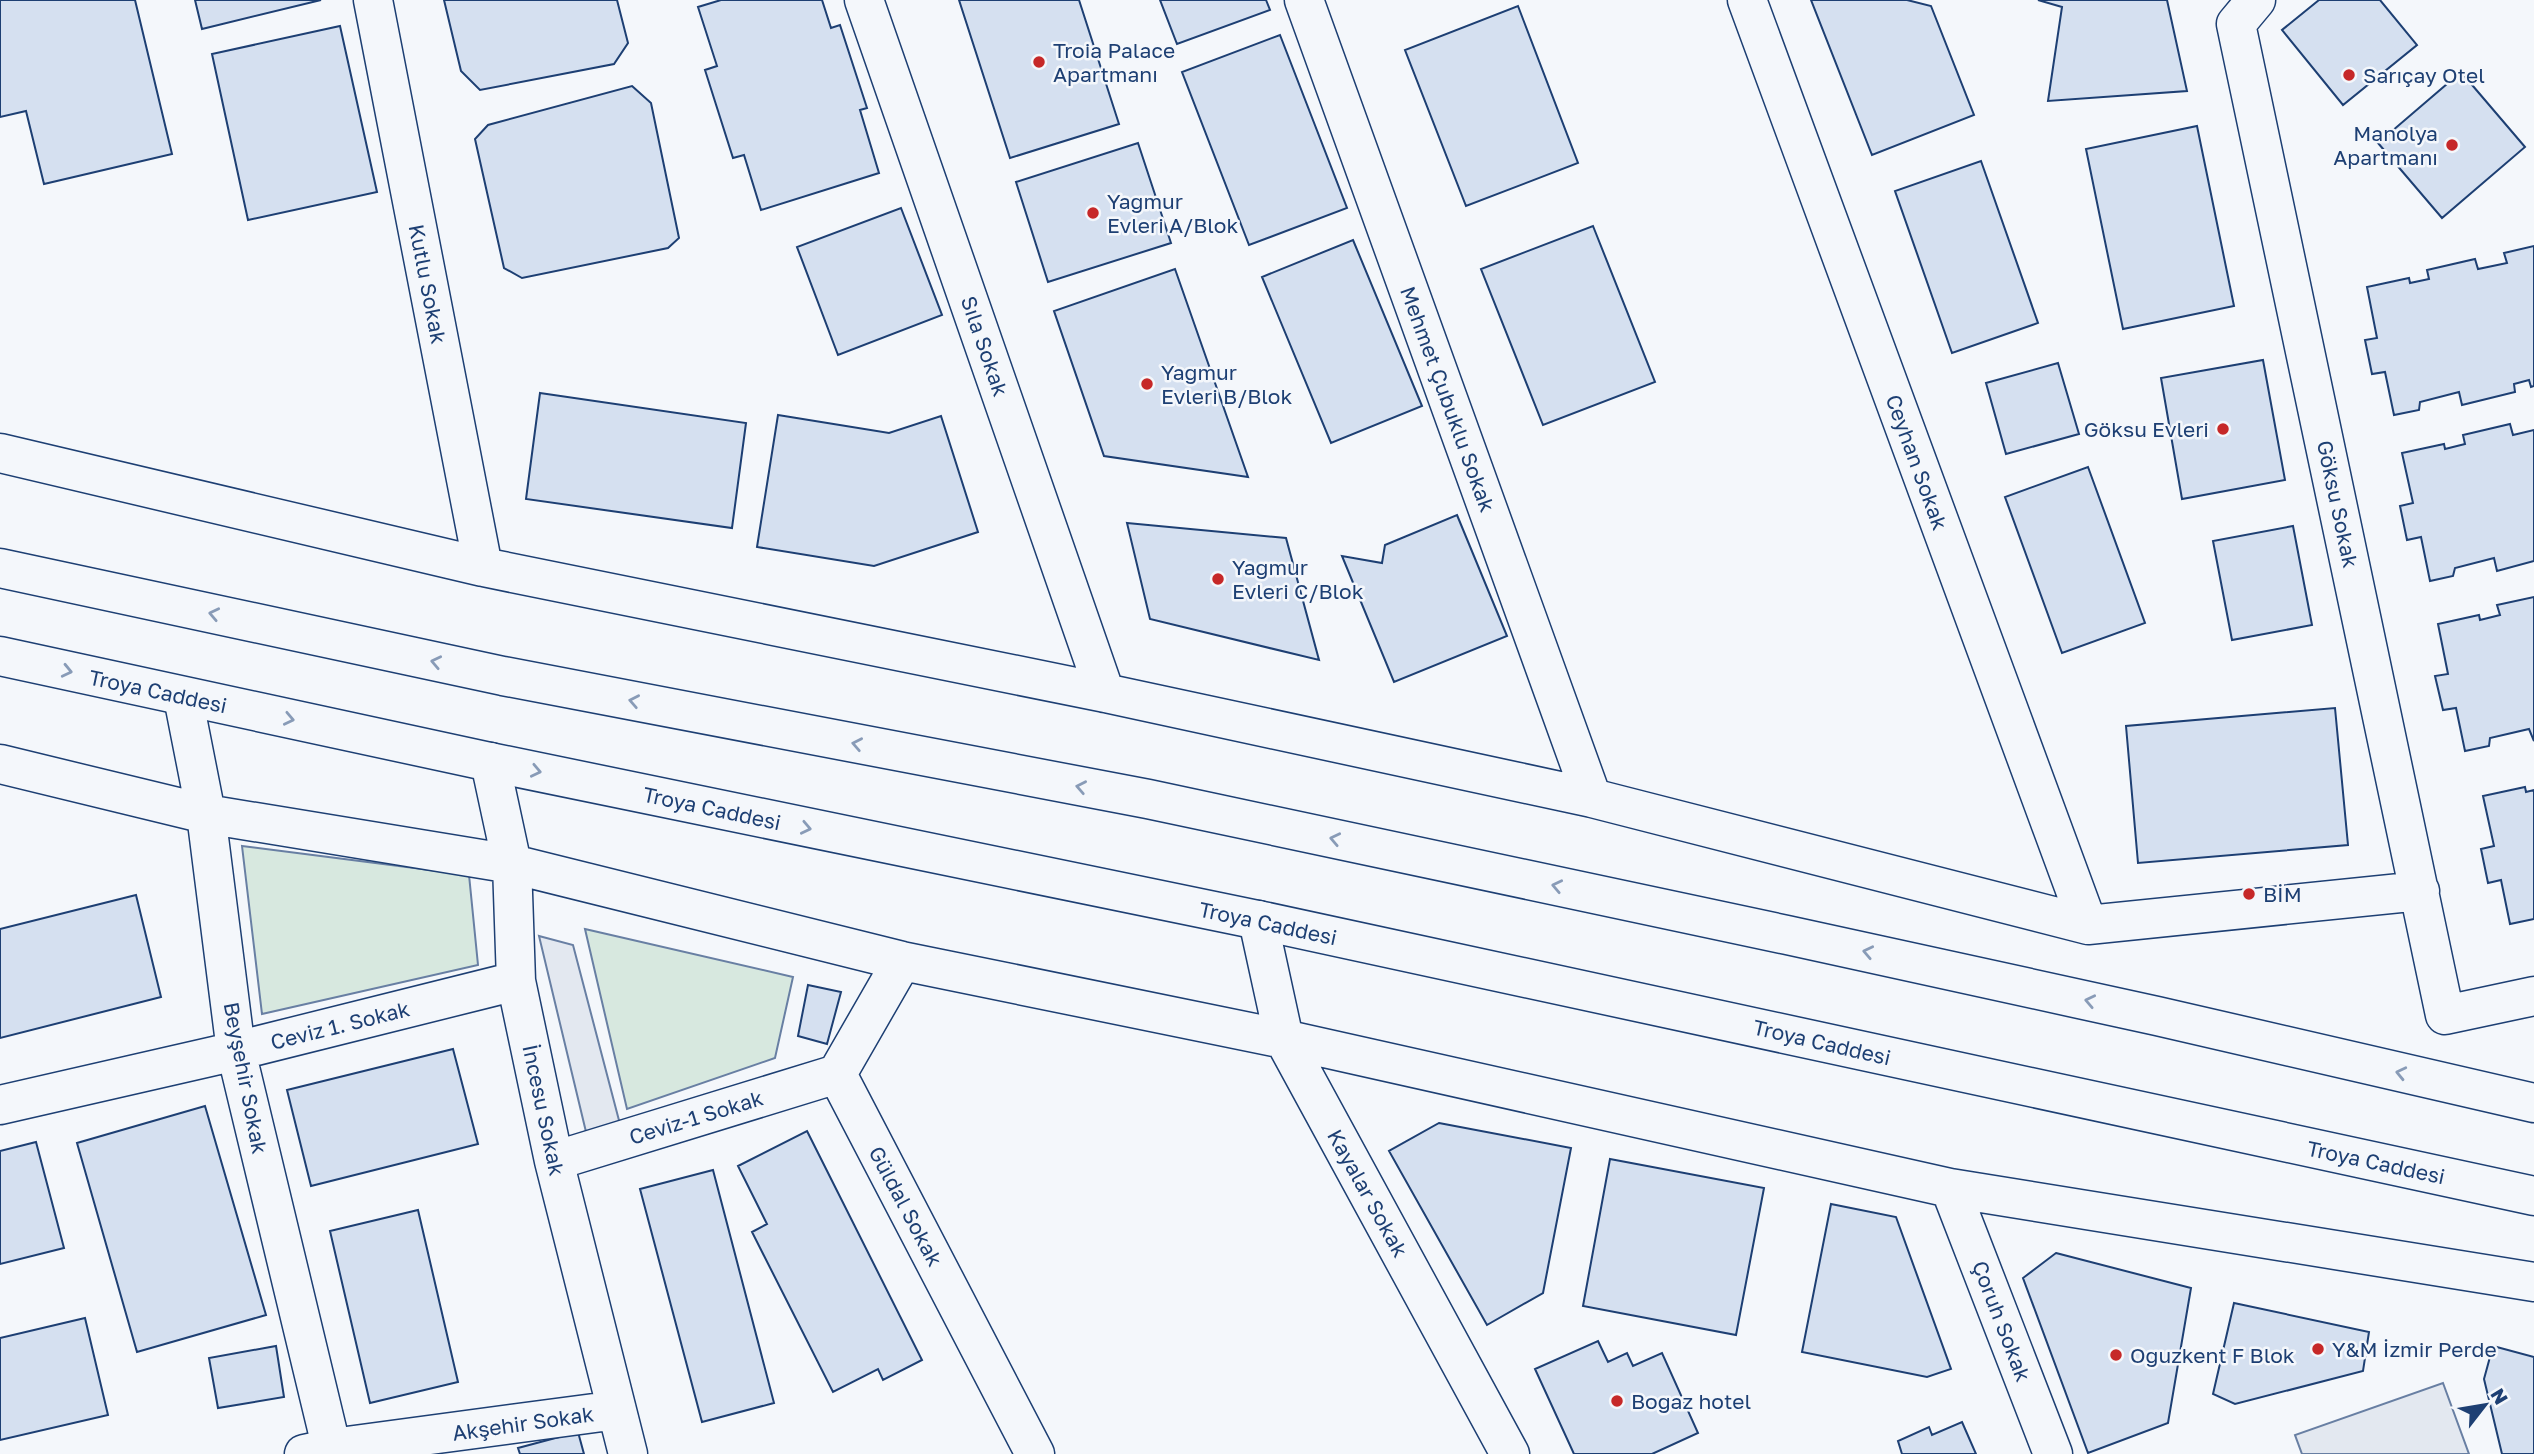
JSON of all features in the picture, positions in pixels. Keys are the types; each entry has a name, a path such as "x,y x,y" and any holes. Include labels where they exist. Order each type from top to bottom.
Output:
{"street":[{"name":"Kutlu Sokak","path":"373,0 483,567"},
{"name":"Sıla Sokak","path":"864,0 1105,693"},
{"name":"Mehmet Çubuklu Sokak","path":"1304,0 1592,798"},
{"name":"Ceyhan Sokak","path":"1747,0 2088,925"},
{"name":"Göksu Sokak","path":"2256,0 2236,24 2445,1015 2534,996"},
{"path":"0,453 483,567 1105,693 1592,798 2088,925 2420,891"},
{"path":"0,568 503,676 1161,802 1827,943 2534,1103"},
{"name":"Troya Caddesi","path":"0,656 490,762 1258,920 2534,1196"},
{"name":"Beyşehir Sokak","path":"183,697 206,814 236,1051 323,1452"},
{"name":"İncesu Sokak","path":"490,762 512,864 516,981 554,1161 628,1454"},
{"path":"0,764 206,814 512,864 902,961 1284,1039 1950,1188 2534,1282"},
{"name":"Kayalar Sokak","path":"1258,920 1284,1039 1510,1454"},
{"path":"837,1074 902,961"},
{"name":"Ceviz 1. Sokak","path":"0,1105 236,1051 516,981"},
{"name":"Ceviz-1 Sokak","path":"554,1161 837,1074"},
{"name":"Güldal Sokak","path":"837,1074 1035,1454"},
{"name":"Çoruh Sokak","path":"1950,1188 2053,1454"},
{"name":"Akşehir Sokak","path":"323,1452 617,1410"}],"shaded area":[{"path":"242,846 469,875 478,965 262,1014"},
{"path":"585,929 793,977 775,1058 627,1109"},
{"path":"539,936 573,945 621,1128 587,1136"},
{"path":"2443,1383 2469,1454 2302,1454 2295,1435"}],"building":[{"path":"0,0 135,0 172,154 44,184 26,111 0,117"},
{"path":"195,0 321,0 202,29"},
{"path":"444,0 617,0 628,43 614,64 480,90 461,71"},
{"path":"721,0 822,0 831,28 840,25 867,108 860,110 879,173 761,210 744,155 733,158 705,70 717,66 698,7"},
{"name":"Troia Palace Apartmanı","path":"959,0 1079,0 1119,124 1010,158"},
{"path":"1160,0 1266,0 1270,10 1177,44"},
{"path":"1811,0 1907,0 1931,6 1974,115 1872,155"},
{"path":"2038,0 2167,0 2187,91 2048,101 2062,7"},
{"name":"Sarıçay Otel","path":"2319,0 2380,0 2417,45 2343,105 2282,30"},
{"path":"1518,6 1578,163 1466,206 1405,50"},
{"path":"340,26 377,192 248,220 212,54"},
{"path":"1280,35 1347,208 1249,245 1182,72"},
{"name":"Manolya Apartmanı","path":"2461,72 2525,147 2442,218 2378,143"},
{"path":"632,86 651,103 679,238 668,248 522,278 504,268 475,139 488,125"},
{"path":"2197,126 2234,306 2123,329 2086,149"},
{"name":"Yağmur Evleri A/Blok","path":"1138,143 1171,243 1048,282 1016,182"},
{"path":"1981,161 2038,323 1952,353 1895,191"},
{"path":"901,208 942,315 838,355 797,247"},
{"path":"1593,226 1655,382 1543,425 1481,269"},
{"path":"1353,240 1422,406 1331,443 1262,277"},
{"path":"2534,246 2534,386 2531,387 2529,380 2514,384 2515,392 2462,405 2459,392 2420,402 2419,410 2394,415 2385,372 2372,374 2365,340 2377,338 2367,287 2409,278 2410,283 2429,279 2427,270 2475,259 2478,269 2507,263 2504,253"},
{"name":"Yağmur Evleri B/Blok","path":"1175,269 1248,477 1104,456 1054,311"},
{"name":"Göksu Evleri","path":"2263,360 2285,480 2182,499 2161,378"},
{"path":"2058,363 2079,434 2006,454 1986,383"},
{"path":"540,393 746,423 732,528 526,499"},
{"path":"778,415 889,433 941,416 978,532 874,566 757,547"},
{"path":"2510,424 2513,435 2534,430 2534,561 2497,571 2494,558 2455,568 2453,576 2430,581 2421,537 2407,540 2400,506 2413,503 2402,453 2444,444 2445,449 2465,444 2463,435"},
{"path":"2088,467 2145,623 2062,653 2005,497"},
{"path":"1457,515 1507,636 1394,682 1342,556 1382,563 1385,545"},
{"name":"Yağmur Evleri C/Blok","path":"1127,523 1286,538 1319,660 1150,619"},
{"path":"2293,526 2312,625 2232,640 2213,541"},
{"path":"2534,597 2534,741 2529,729 2490,738 2489,746 2465,751 2456,708 2443,710 2435,676 2448,674 2438,624 2479,615 2480,620 2500,615 2497,605"},
{"path":"2335,708 2348,845 2138,863 2126,726"},
{"path":"2525,787 2526,792 2534,790 2534,919 2510,924 2501,880 2488,883 2481,849 2494,846 2483,796"},
{"path":"136,895 161,997 0,1038 0,929"},
{"path":"808,985 841,992 827,1044 798,1036"},
{"path":"453,1049 478,1144 311,1186 287,1090"},
{"path":"205,1106 266,1315 137,1352 77,1143"},
{"path":"1439,1123 1571,1148 1543,1293 1487,1325 1389,1151"},
{"path":"807,1131 922,1360 883,1380 878,1369 833,1392 752,1232 767,1224 738,1166"},
{"path":"36,1142 64,1248 0,1264 0,1151"},
{"path":"1610,1159 1764,1188 1736,1335 1583,1306"},
{"path":"713,1170 774,1403 702,1422 640,1189"},
{"path":"1831,1204 1896,1217 1951,1369 1927,1377 1802,1352"},
{"path":"418,1210 458,1382 370,1403 330,1231"},
{"name":"Oğuzkent F Blok","path":"2056,1253 2191,1288 2168,1423 2088,1453 2023,1278"},
{"path":"2234,1303 2369,1332 2363,1371 2235,1404 2213,1394"},
{"path":"85,1318 108,1415 0,1440 0,1338"},
{"name":"Bogaz hotel","path":"1598,1341 1608,1362 1627,1353 1633,1366 1662,1353 1698,1433 1652,1454 1574,1454 1535,1369"},
{"path":"276,1346 284,1397 218,1408 209,1358"},
{"path":"2493,1346 2534,1357 2534,1454 2502,1454 2484,1379"},
{"path":"1962,1422 1976,1454 1902,1454 1898,1441 1929,1427 1932,1435"},
{"path":"578,1432 584,1454 520,1454 518,1448"}],"place":[{"name":"Troia Palace Apartmanı","path":"1039,62"},
{"name":"Sarıçay Otel","path":"2349,75"},
{"name":"Manolya Apartmanı","path":"2452,145"},
{"name":"Yağmur Evleri A/Blok","path":"1093,213"},
{"name":"Yağmur Evleri B/Blok","path":"1147,384"},
{"name":"Göksu Evleri","path":"2223,429"},
{"name":"Yağmur Evleri C/Blok","path":"1218,579"},
{"name":"BİM","path":"2249,894"},
{"name":"Y&M İzmir Perde","path":"2318,1349"},
{"name":"Oğuzkent F Blok","path":"2116,1355"},
{"name":"Bogaz hotel","path":"1617,1401"}]}
